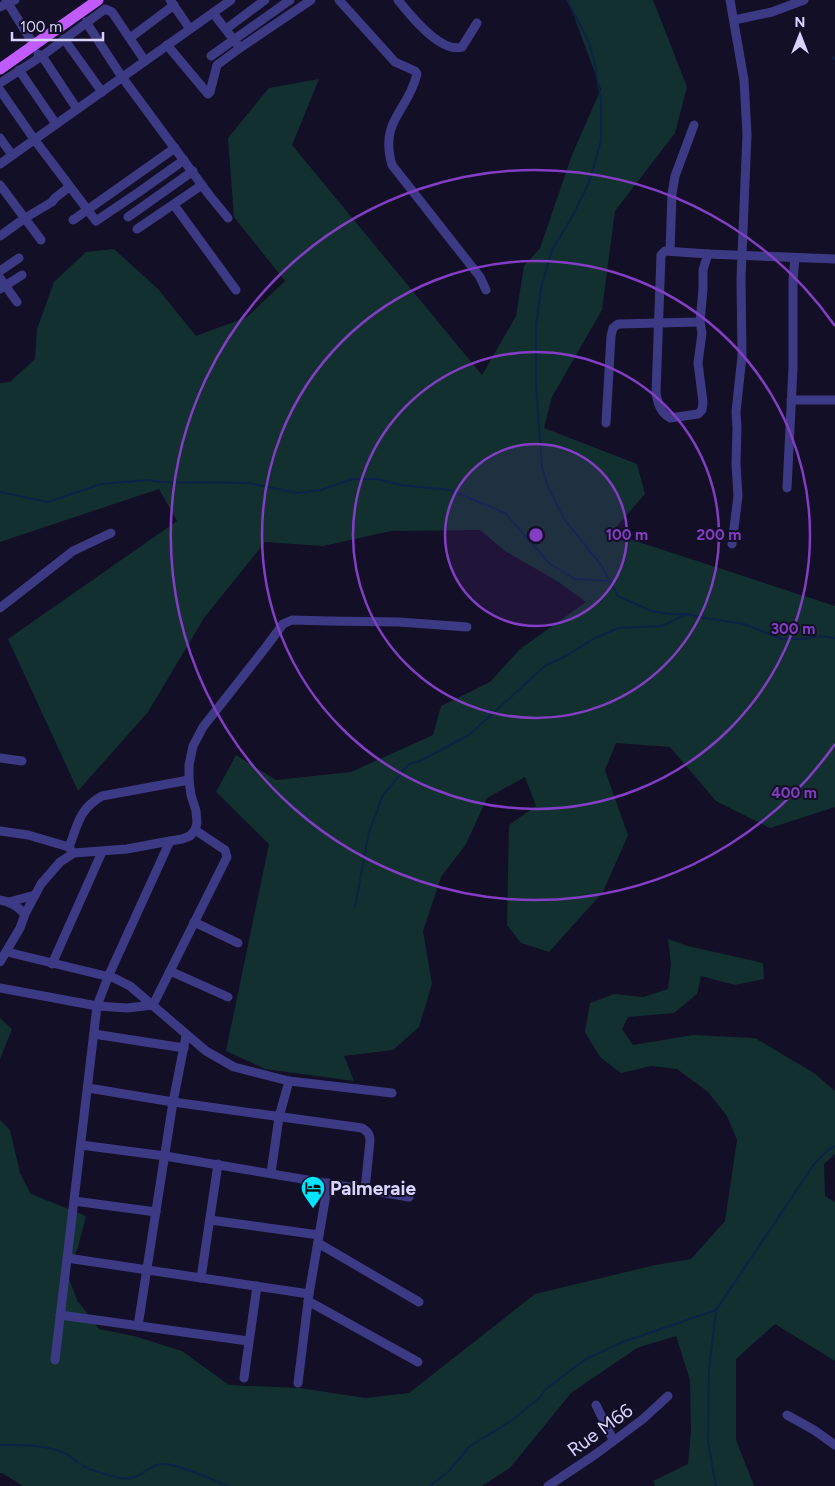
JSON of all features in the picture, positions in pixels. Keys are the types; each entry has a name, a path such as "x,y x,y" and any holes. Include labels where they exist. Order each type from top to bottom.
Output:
{"main road":[{"path":"0,69 98,0"}],"street":[{"path":"0,164 231,0"},
{"path":"226,29 265,0"},
{"path":"211,56 290,0"},
{"path":"167,45 208,94 217,65 311,0"},
{"path":"339,0 394,62 415,71 417,74 408,97 389,132 388,145 392,165 480,276 486,290"},
{"path":"398,0 422,28 447,47 462,47 477,23"},
{"path":"730,0 745,92 747,134 742,256 742,356 736,412 738,496 732,544"},
{"path":"734,20 772,12 804,0"},
{"path":"7,3 32,46 42,56 77,109"},
{"path":"130,38 172,3 190,29"},
{"path":"0,83 42,56 103,10 110,10 145,61"},
{"path":"213,13 240,48"},
{"path":"86,22 122,77 228,218"},
{"path":"64,39 102,92"},
{"path":"19,70 56,124"},
{"path":"0,90 93,220 98,220 184,160"},
{"path":"670,251 672,194 675,176 694,125"},
{"path":"0,138 12,155"},
{"path":"73,220 175,148"},
{"path":"128,217 193,172"},
{"path":"138,229 202,185"},
{"path":"0,186 41,240"},
{"path":"0,236 52,202 69,187"},
{"path":"174,205 236,290"},
{"path":"708,254 703,270 700,322 702,333 698,363 703,402 702,410 698,414 670,418 658,406 656,393 661,255 670,251 742,256 835,259"},
{"path":"0,271 19,258"},
{"path":"787,488 793,368 793,280 795,258"},
{"path":"17,302 2,284 22,275"},
{"path":"606,423 611,336 614,328 618,324 700,322"},
{"path":"791,400 835,400"},
{"path":"0,608 73,550 111,533"},
{"path":"0,831 28,835 71,850 102,852 127,849 190,836 196,830 197,823 189,780 190,755 193,746 203,727 283,624 292,620 399,622 467,627"},
{"path":"0,758 22,761"},
{"path":"0,962 20,928 25,914 41,884 71,850 81,814 93,802 102,796 189,780"},
{"path":"153,1005 227,857 225,850 196,830"},
{"path":"55,1360 98,1006 108,977 170,841"},
{"path":"52,964 102,852"},
{"path":"5,901 35,895"},
{"path":"5,901 16,905 25,914"},
{"path":"194,922 238,943"},
{"path":"7,952 108,977 130,986 186,1036 206,1051 234,1067 289,1081 392,1093"},
{"path":"170,971 228,997"},
{"path":"0,988 98,1006 127,1008 153,1005"},
{"path":"94,1034 184,1048"},
{"path":"138,1326 173,1102 186,1036"},
{"path":"270,1173 279,1117 289,1081"},
{"path":"88,1088 173,1102 362,1128 370,1135 365,1189"},
{"path":"81,1145 218,1164 409,1196"},
{"path":"201,1278 218,1164"},
{"path":"298,1383 309,1297 328,1183"},
{"path":"74,1201 156,1212"},
{"path":"210,1220 318,1239 419,1302"},
{"path":"67,1258 257,1286 309,1297 418,1362"},
{"path":"244,1378 257,1286"},
{"path":"60,1315 248,1341"},
{"name":"Rue M66","path":"548,1486 643,1420 668,1396"},
{"path":"596,1405 614,1440"},
{"path":"786,1415 814,1430 835,1445"}],"green space":[{"path":"568,0 653,0 687,87 675,133 615,211 602,310 552,397 544,428 637,464 645,494 611,533 835,606 835,807 770,828 716,801 670,747 616,743 605,770 628,835 603,892 549,952 521,943 507,925 509,825 536,806 525,777 487,798 466,844 441,877 423,931 432,984 419,1027 393,1050 344,1056 354,1081 265,1069 226,1051 269,844 216,792 236,755 276,780 351,772 433,735 441,706 490,682 520,649 586,602 557,581 505,551 480,530 391,531 323,546 265,542 204,618 148,712 78,791 8,639 177,521 159,489 0,542 0,383 10,382 35,359 37,329 54,282 86,252 114,249 158,289 196,336 247,317 285,281 234,217 228,138 269,88 319,79 292,145 482,375 516,316 524,266 540,248 572,155 601,89"},
{"path":"668,939 688,946 763,963 764,979 735,985 701,976 697,994 674,1013 628,1017 622,1029 633,1045 693,1035 755,1038 814,1073 835,1091 835,1154 824,1164 825,1196 835,1202 835,1361 775,1324 736,1359 736,1440 754,1486 655,1486 653,1481 688,1464 691,1431 690,1380 676,1336 637,1348 571,1393 510,1468 482,1486 23,1486 0,1473 0,1120 10,1130 20,1173 31,1194 86,1216 78,1247 67,1273 77,1300 99,1329 134,1336 182,1351 229,1385 300,1388 365,1398 409,1393 535,1294 655,1265 691,1259 725,1221 737,1140 727,1116 708,1092 677,1069 651,1066 621,1073 600,1057 585,1032 590,1003 614,994 643,997 668,989 671,964"},
{"path":"0,1018 12,1029 0,1059"}],"waterway":[{"path":"567,0 589,42 594,60 601,100 601,140 590,180 572,217 552,250 541,288 536,326 536,385 542,467 548,487 564,519 601,565 618,596 651,611 687,614 744,624 782,639 802,639 820,636 835,638"},
{"path":"0,492 48,502 101,484 149,480 161,482 249,483 297,493 321,490 352,479 377,479 401,485 450,490 505,513 550,564 575,579 609,581"},
{"path":"355,907 369,832 383,795 409,764 420,761 469,735 546,665 566,656 593,639 618,628 662,626 686,614"},
{"path":"430,1486 448,1472 470,1446 511,1421 539,1398 546,1389 586,1359 620,1343 716,1310 814,1164 828,1150 835,1146"},
{"path":"716,1310 709,1370 708,1442 716,1486"},
{"path":"0,1445 33,1446 57,1450 89,1469 120,1478 133,1478 156,1465 169,1464 195,1472 228,1486"}],"place":[{"name":"Palmeraie","path":"313,1209"}]}
